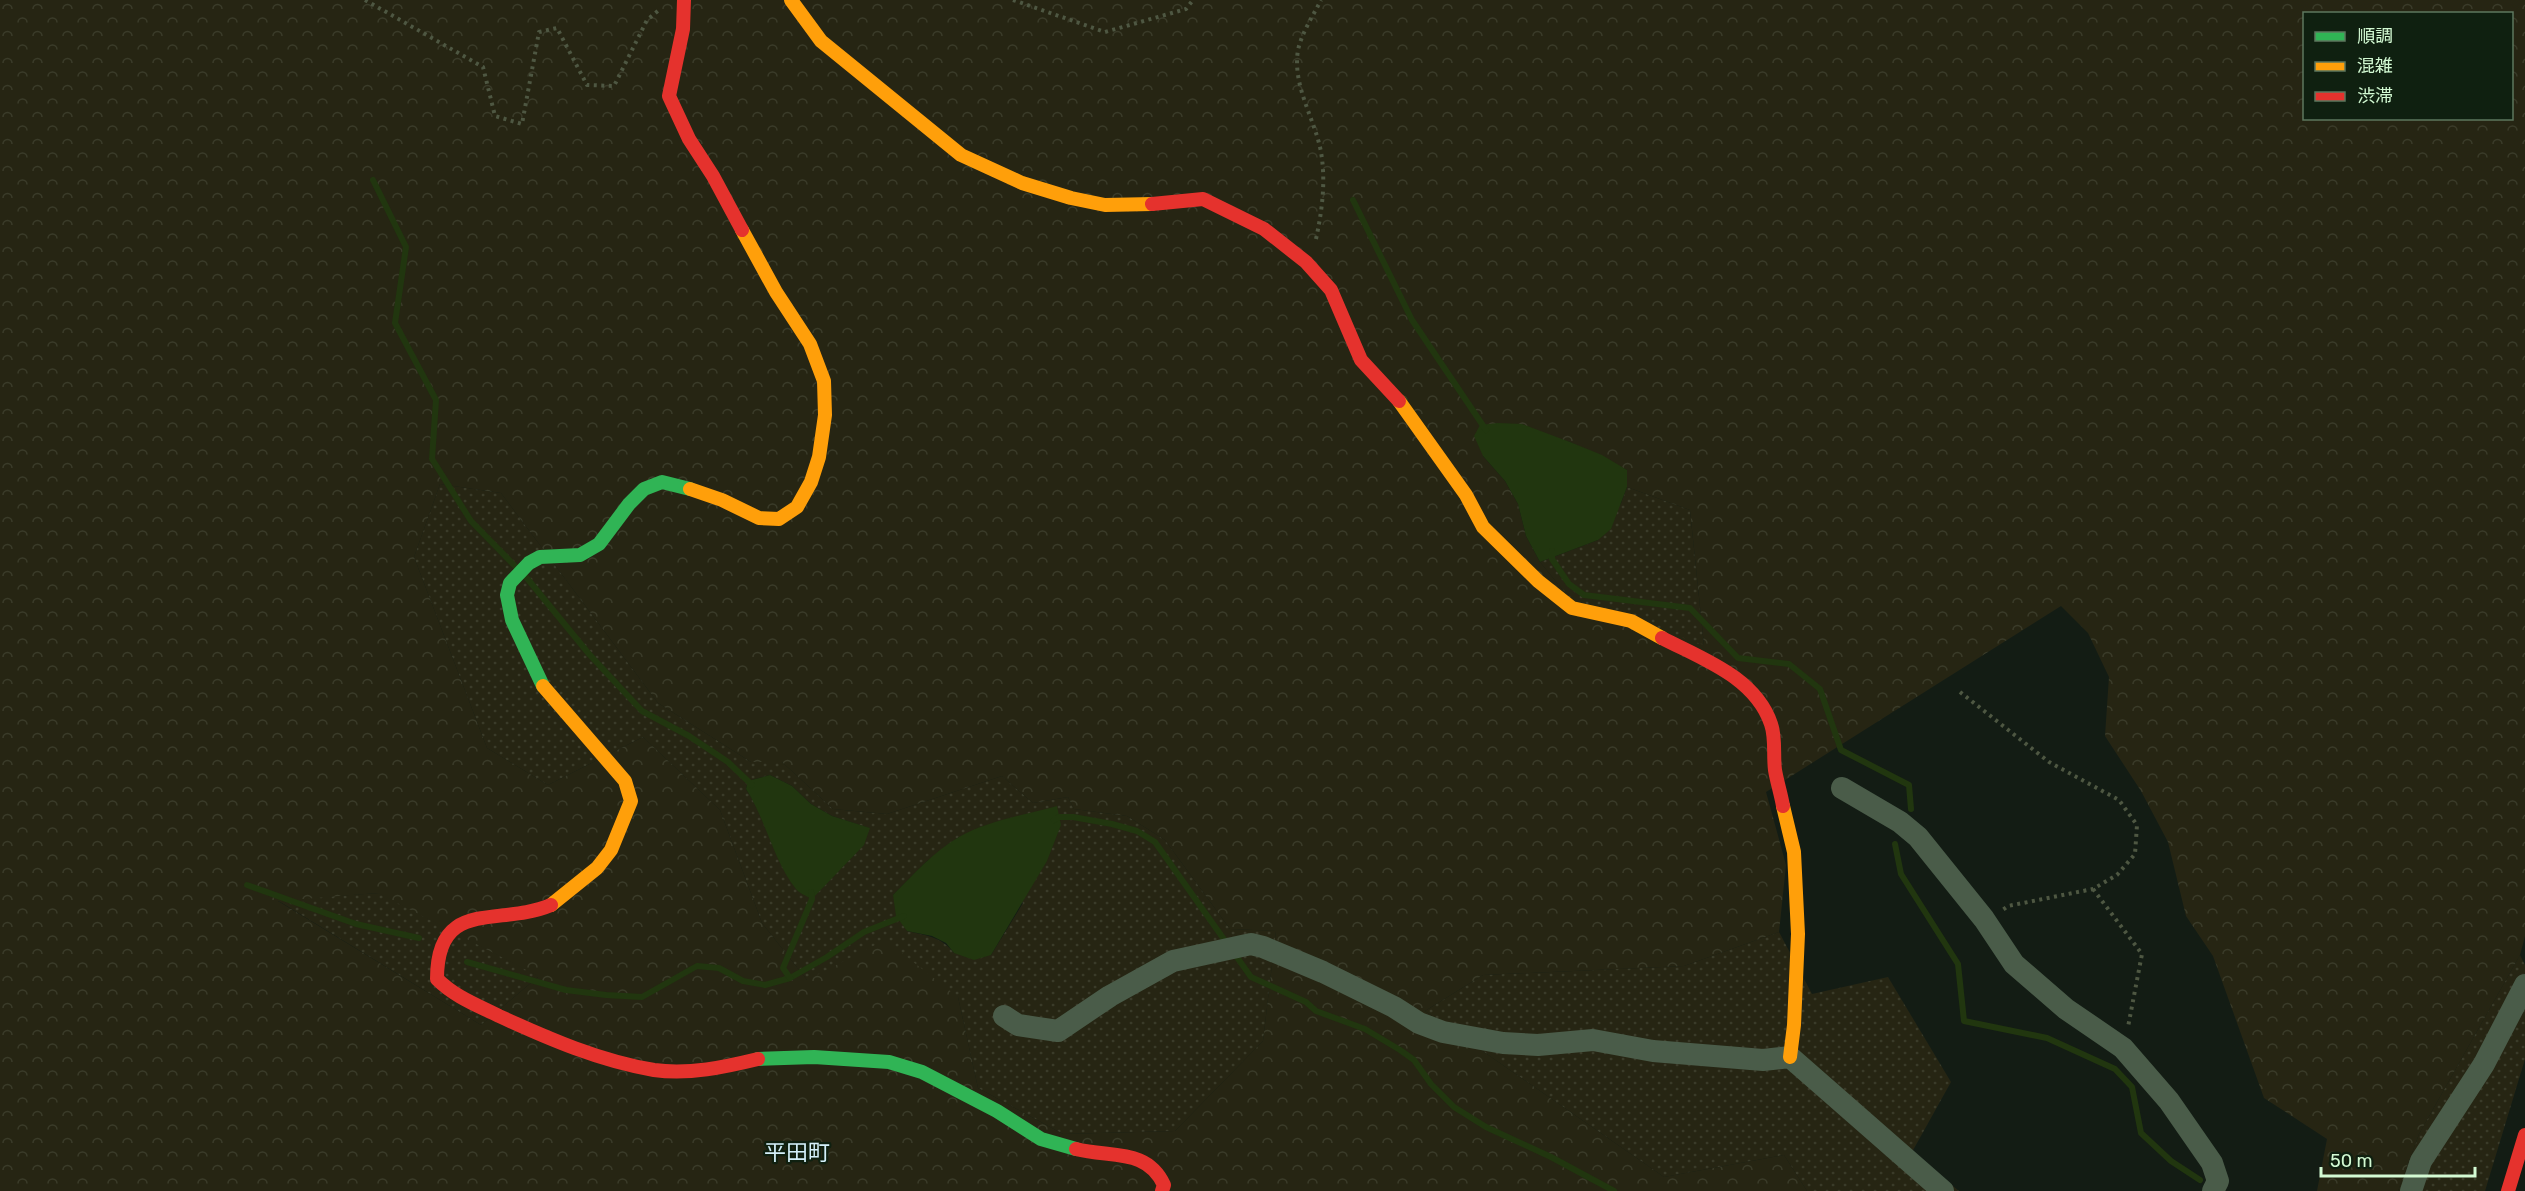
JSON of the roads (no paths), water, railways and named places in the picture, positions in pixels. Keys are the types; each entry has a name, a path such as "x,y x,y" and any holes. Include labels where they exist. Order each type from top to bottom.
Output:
{"main road":[{"path":"684,0 683,29 669,96 689,139 713,176 776,292 810,344 824,381 825,416 819,457 811,482 796,507 779,519 759,518 712,496 662,482 644,489 629,504 599,544 580,555 540,557 529,564 510,584 507,595 512,620 544,687 625,782 631,801 611,850 597,868 550,906 521,914 462,922 443,940 437,964 437,979 451,993 551,1040 600,1057 656,1070 717,1069 770,1059 814,1058 889,1062 922,1072 997,1111 1041,1139 1092,1153 1141,1160 1157,1170 1164,1185 1162,1191"},
{"path":"791,0 821,40 876,88 961,155 1022,183 1071,198 1105,205 1137,205 1203,199 1264,229 1306,262 1331,290 1361,360 1396,397 1466,495 1483,526 1509,553 1572,608 1631,621 1728,673 1748,688 1762,704 1772,726 1774,769 1794,852 1798,934 1790,1057"},
{"path":"2508,1191 2525,1135"}],"street":[{"path":"1842,788 1900,822 1918,837 1984,919 2014,964 2066,1009 2123,1048 2169,1101 2212,1163 2218,1181 2213,1191"},
{"path":"1004,1016 1018,1025 1058,1031 1110,996 1173,961 1251,944 1323,972 1394,1007 1419,1023 1443,1032 1503,1043 1538,1045 1593,1040 1653,1051 1763,1060 1790,1057 1810,1077 1943,1191"},
{"path":"2411,1191 2421,1161 2484,1064 2525,985"}],"waterway":[{"path":"373,180 406,247 395,323 436,400 432,459 471,521 515,566"},
{"path":"1353,200 1412,320 1486,430"},
{"path":"1552,551 1552,559 1569,584 1584,595 1690,608 1738,658 1789,664 1820,689 1841,750 1909,785 1911,809"},
{"path":"526,577 589,654 642,711 689,736 728,762 752,785"},
{"path":"1054,820 1059,817 1073,817 1112,824 1137,831 1155,842 1228,945"},
{"path":"1895,844 1901,874 1958,964 1964,1021 2047,1038 2115,1069 2132,1087 2141,1133 2171,1161 2200,1180"},
{"path":"247,885 356,924 419,938"},
{"path":"790,978 783,968 812,899 811,892"},
{"path":"467,962 566,990 606,995 642,997 697,966 719,968 743,981 765,985 790,978 864,932 904,916"},
{"path":"1234,953 1251,977 1306,1002 1316,1011 1365,1029 1400,1050 1414,1060 1431,1084 1454,1107 1486,1127 1551,1157 1614,1191"}],"district":[{"name":"平田町","path":"797,1152"}]}
